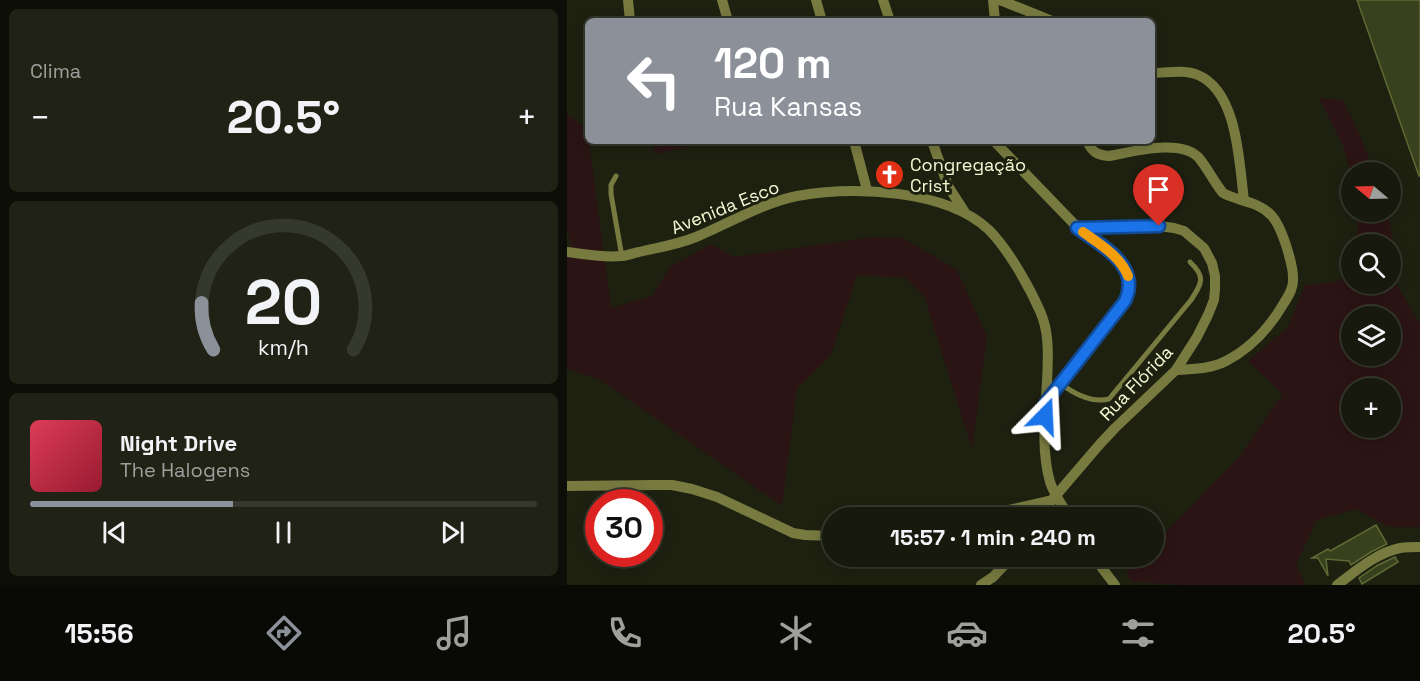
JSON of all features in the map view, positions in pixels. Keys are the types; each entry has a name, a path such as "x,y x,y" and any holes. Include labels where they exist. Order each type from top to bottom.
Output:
{"street":[{"path":"628,0 630,18"},
{"path":"722,0 727,18"},
{"path":"816,0 821,18"},
{"path":"883,0 889,18"},
{"path":"993,0 995,18"},
{"path":"1000,0 1045,18"},
{"path":"1155,73 1183,72 1198,75 1213,86 1223,98 1231,116 1244,200"},
{"path":"855,144 867,190"},
{"path":"933,144 948,186 965,214 988,230 1005,249 1040,311 1048,347 1044,430 1047,462 1055,498 1062,507"},
{"path":"997,144 1077,228 1121,262 1129,278 1130,286 1125,301 1046,402"},
{"path":"1005,144 1006,153"},
{"path":"1089,144 1093,151 1109,156 1153,149 1187,150 1197,156 1223,193 1244,200 1271,214 1284,239 1294,277 1292,287 1274,320 1257,340 1224,362 1205,368 1176,370"},
{"path":"943,204 948,186"},
{"name":"Avenida Esco","path":"567,252 622,256 668,247 797,196 867,190 943,204 965,214"},
{"name":"Rua Flórida","path":"1049,507 1115,428 1176,370 1197,338 1214,300 1215,276 1212,263 1204,248 1184,231 1159,226 1077,228"},
{"path":"567,486 672,485 717,497 793,533 822,536"},
{"path":"1019,507 1055,498"},
{"path":"1337,585 1385,553 1400,548 1420,547"},
{"path":"981,585 1003,567"},
{"path":"1102,567 1115,585"}],"lane":[{"path":"616,176 611,185 611,194 622,256"},
{"path":"1060,383 1081,397 1101,401 1109,399 1200,286 1199,271 1190,262"}],"shaded area":[{"path":"1319,98 1343,100 1370,162 1348,162 1343,146"},
{"path":"567,114 585,127 585,144 589,144 611,308 652,296 670,267 711,244 734,257 873,237 903,238 957,270 987,337 972,449 924,296 906,278 857,275 831,355 797,389 782,506 599,379 567,369 567,254 571,247 567,227"},
{"path":"653,144 699,144 655,154"},
{"path":"1357,222 1390,222 1392,234 1358,234"},
{"path":"1341,278 1341,294 1401,294 1401,292 1420,324 1420,527 1388,527 1356,509 1317,520 1296,565 1305,584 1303,585 1182,585 1132,582 1126,573 1132,567 1164,567 1164,534 1241,455 1283,395 1248,361 1288,327 1305,285 1340,281"}],"building":[{"path":"1357,0 1420,0 1420,176 1419,176"},
{"name":"Congregação Crist","path":"897,164 903,180 879,177 878,170"},
{"path":"1376,525 1387,544 1351,565 1349,561 1326,559 1328,576 1318,558 1312,558 1328,549 1330,551"},
{"path":"1395,557 1398,562 1362,584 1359,578"}],"slow traffic":[{"path":"1083,232 1121,262 1128,276"}],"place":[{"name":"Congregação Crist","path":"889,174"}],"route":[{"path":"1045,416 1046,402 1125,301 1129,292 1129,278 1121,262 1077,228 1159,226"}]}
